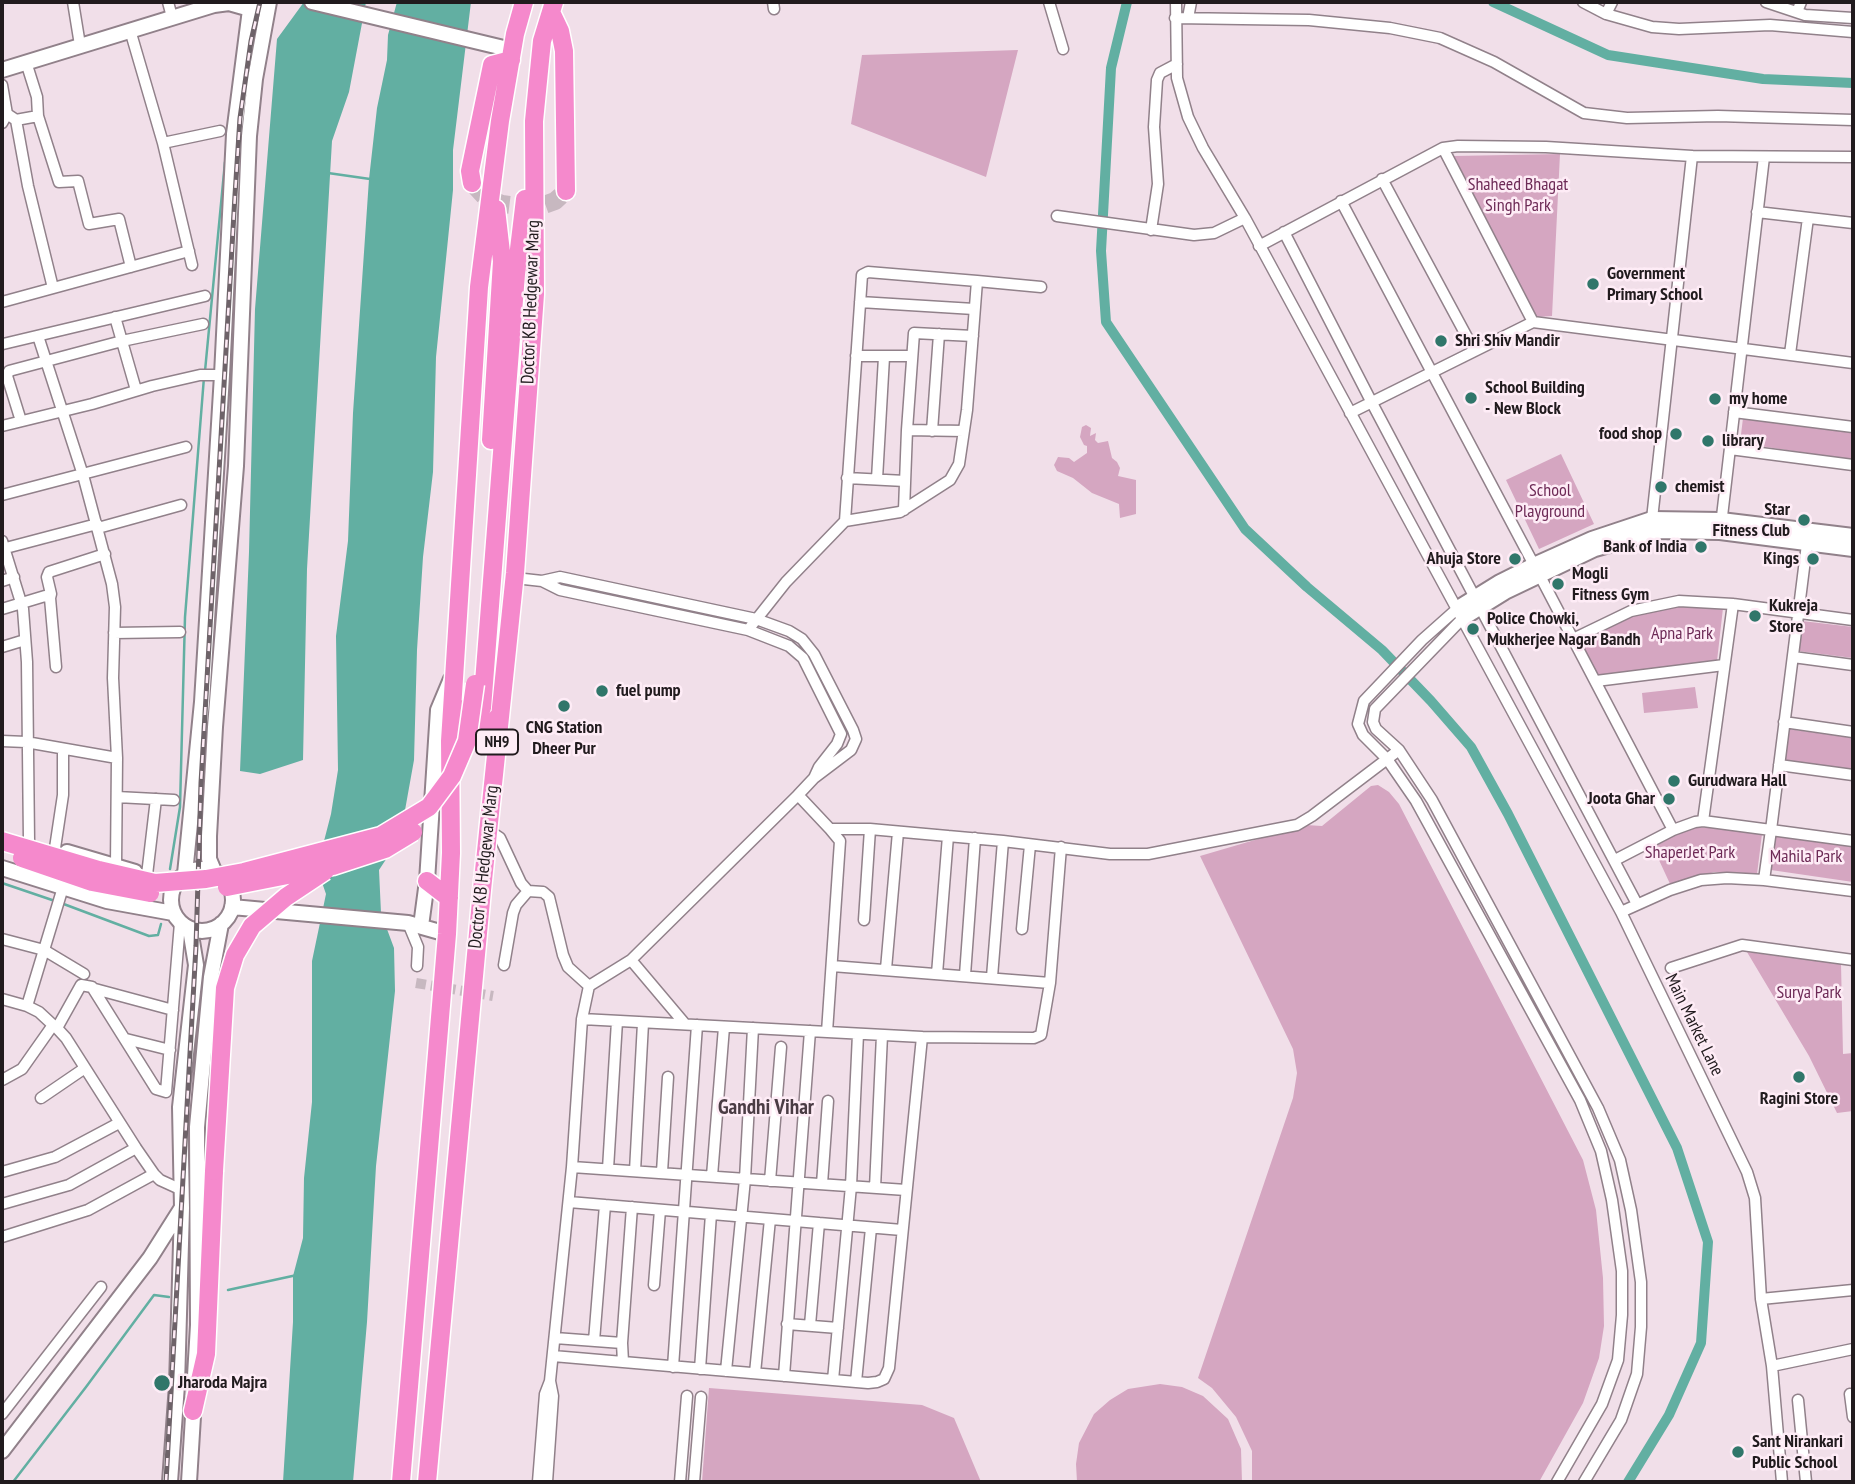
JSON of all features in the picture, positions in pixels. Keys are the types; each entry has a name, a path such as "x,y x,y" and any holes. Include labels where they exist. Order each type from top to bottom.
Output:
{"highway":[{"name":"Doctor KB Hedgewar Marg","path":"401,1482 447,934 451,853 450,741 479,288 512,55 524,2"},
{"name":"Doctor KB Hedgewar Marg","path":"427,1482 488,830 515,578 535,295 534,121 542,41 553,7"},
{"path":"553,7 564,51 566,191"},
{"path":"472,183 470,171 492,65 512,55"},
{"path":"2,841 99,870 155,883 206,879 372,839 398,828 429,807 442,792 461,759 467,741 474,696 507,300 534,121"},
{"path":"2,852 92,882 152,894 204,892 334,866 385,849 428,821 447,803 462,781 473,757 482,708 507,300 493,179"},
{"path":"458,603 468,632 464,714 475,724 484,725 492,723 500,715"},
{"path":"193,1411 206,1354 225,988 235,955 253,926 286,897 334,866"},
{"path":"427,881 449,898"}],"main road":[{"path":"2,70 130,30 198,5 272,2 255,79 249,136 236,466 209,836 209,859 214,871"},
{"path":"312,2 485,44 512,55"},
{"path":"170,1482 177,1385 182,1208 180,1107 196,965 171,901 173,888 182,876 202,702 211,375 234,134 250,4"},
{"path":"1460,613 1592,539 1655,525 1721,526 1853,536"},
{"path":"1721,526 1807,544 1853,549"},
{"path":"414,925 427,881 438,710 454,671"},
{"path":"2,833 147,875 182,876 201,869 214,871 224,878 231,888 232,907 221,924 202,932 181,922 62,890 2,868"},
{"path":"232,907 414,925 447,934"},
{"path":"189,1482 198,1294 197,1127 211,977 221,924"},
{"path":"2,1451 150,1258 182,1208"},
{"path":"150,1258 159,1253 175,1260 180,1283 198,1294"}],"street":[{"path":"73,2 80,45"},
{"path":"168,2 172,16"},
{"path":"1049,2 1063,49"},
{"path":"1057,26 1058,2"},
{"name":"Main Market Lane","path":"1176,2 1177,64 1181,99 1203,148 1245,218 1621,912 1752,1185 1761,1299 1772,1366 1782,1482"},
{"path":"1583,2 1606,14 1652,27 1679,29 1770,25 1853,32"},
{"path":"1606,14 1612,2"},
{"path":"1766,2 1799,7 1813,16 1853,18"},
{"path":"1188,19 1190,3"},
{"path":"1175,18 1309,20 1390,29 1440,38 1494,62 1584,113 1627,118 1718,116 1853,120"},
{"path":"130,30 163,143 192,265"},
{"path":"26,62 37,97 38,116 59,182 78,181 89,224 119,219 131,267"},
{"path":"1148,229 1158,184 1154,127 1157,80 1160,73 1177,64"},
{"path":"2,85 8,119 53,288"},
{"path":"8,119 38,116"},
{"path":"163,143 219,131"},
{"path":"1259,247 1340,201 1443,148 1546,147 1692,156 1853,157"},
{"path":"1443,148 1533,322"},
{"path":"1655,525 1671,340 1692,156"},
{"path":"1721,526 1730,449 1737,430 1734,412 1764,157"},
{"path":"1382,179 1474,350"},
{"path":"1340,201 1674,830"},
{"path":"1757,212 1853,223"},
{"path":"1057,216 1203,235 1214,233 1245,218"},
{"path":"1790,354 1808,218"},
{"path":"1284,232 1637,904"},
{"path":"2,302 189,251"},
{"path":"845,521 862,275 868,272 1041,287"},
{"path":"748,630 786,582 845,521 884,516 904,510 942,486 955,473 964,431 977,281"},
{"path":"3,344 205,296"},
{"path":"860,302 974,309"},
{"path":"116,317 136,390"},
{"path":"1350,413 1533,322 1853,362"},
{"path":"21,421 7,373 12,369 203,324"},
{"path":"904,510 914,333 973,336"},
{"path":"932,431 939,334"},
{"path":"38,335 83,475 112,584 117,758 116,865"},
{"path":"856,356 912,356"},
{"path":"877,479 884,357"},
{"path":"2,426 136,390 211,375"},
{"path":"1734,412 1853,427"},
{"path":"907,430 964,431"},
{"path":"2,495 187,447"},
{"path":"1730,449 1853,465"},
{"path":"847,478 905,481"},
{"path":"29,841 25,640 21,602 2,546 181,505"},
{"path":"1765,880 1807,544"},
{"path":"56,667 51,594 47,576 49,572 105,554"},
{"path":"2,581 14,577"},
{"path":"515,578 542,581 560,577 756,619 789,631 802,639 814,654 856,739 851,750 814,778 631,960 589,986 582,1019 569,1202 550,1381 545,1394 538,1482"},
{"path":"542,581 560,590 748,630 789,646 803,658 839,728 840,739 814,778"},
{"path":"2,608 45,596 50,598"},
{"path":"1573,639 1631,611 1679,601 1732,604 1853,620"},
{"path":"1703,821 1732,604"},
{"path":"1460,613 1417,646 1375,689 1364,701 1358,720 1360,730 1387,759 1416,801 1580,1100 1601,1151 1612,1200 1622,1271 1618,1360 1602,1404 1557,1482"},
{"path":"1460,613 1426,655 1378,706 1373,722 1376,729 1399,750 1432,800 1598,1108 1620,1160 1631,1210 1641,1283 1637,1374 1621,1419 1584,1482"},
{"path":"114,633 180,632"},
{"path":"2,647 25,640"},
{"path":"1793,657 1853,665"},
{"path":"1596,681 1724,665"},
{"path":"1364,701 1378,706"},
{"path":"1784,722 1853,732"},
{"path":"2,741 26,742 117,758"},
{"path":"55,848 63,794 64,749"},
{"path":"830,829 870,829 1110,854 1148,854 1297,825 1399,750"},
{"path":"1779,765 1853,775"},
{"path":"798,795 840,841 827,1032"},
{"path":"117,797 174,800"},
{"path":"147,875 156,799"},
{"path":"1615,860 1688,822 1703,821 1853,841"},
{"path":"864,920 870,829"},
{"path":"488,830 500,838 516,874 528,891"},
{"path":"886,969 898,832"},
{"path":"937,974 948,836"},
{"path":"965,975 975,838"},
{"path":"992,977 1003,841"},
{"path":"1021,929 1030,845"},
{"path":"582,1019 922,1037 1038,1037 1043,1032 1050,983 1061,847"},
{"path":"27,1006 74,854"},
{"path":"1621,912 1670,890 1701,880 1765,880 1853,891"},
{"path":"504,965 513,913 528,891"},
{"path":"528,891 543,892 549,897 568,967 589,986"},
{"path":"95,989 156,1089 163,1093 167,1090 181,922"},
{"path":"414,925 418,947 417,966"},
{"path":"2,939 44,950 84,974"},
{"path":"1671,968 1742,945 1853,960"},
{"path":"631,960 685,1024"},
{"path":"832,966 1050,983"},
{"path":"2,1080 22,1069 55,1027 81,985 173,1010"},
{"path":"2,999 39,1012 66,1038 136,1149 155,1174 160,1180 182,1190"},
{"path":"608,1169 617,1021"},
{"path":"635,1171 643,1023"},
{"path":"673,1367 697,1026"},
{"path":"712,1175 724,1027"},
{"path":"726,1371 745,1179 753,1028"},
{"path":"784,1376 810,1031"},
{"path":"833,1380 851,1186 858,1034"},
{"path":"875,1188 882,1035"},
{"path":"553,1356 856,1382 877,1382 884,1378 889,1367 922,1037"},
{"path":"125,1039 170,1051"},
{"path":"770,1181 781,1047"},
{"path":"41,1098 85,1068"},
{"path":"662,1172 668,1077"},
{"path":"822,1184 828,1101"},
{"path":"2,1172 55,1157 119,1123"},
{"path":"2,1204 69,1185 136,1149"},
{"path":"572,1167 906,1190"},
{"path":"2,1237 88,1210 155,1174"},
{"path":"569,1202 902,1230"},
{"path":"594,1341 605,1205"},
{"path":"622,1362 632,1207"},
{"path":"654,1286 660,1210"},
{"path":"700,1369 711,1214"},
{"path":"755,1373 770,1219"},
{"path":"810,1325 818,1223"},
{"path":"856,1382 871,1228"},
{"path":"2,1414 101,1287"},
{"path":"1761,1299 1853,1290"},
{"path":"788,1324 838,1328"},
{"path":"555,1338 622,1343"},
{"path":"1772,1366 1853,1349"},
{"path":"547,1482 553,1396 550,1381"},
{"path":"1850,1394 1853,1417"},
{"path":"680,1482 687,1396"},
{"path":"694,1482 701,1397"},
{"path":"1798,1400 1806,1482"}],"green space":[{"path":"1018,50 986,177 851,124 862,55"},
{"name":"Shaheed Bhagat Singh Park","path":"1560,154 1552,316 1537,317 1454,156"},
{"path":"1743,418 1853,433 1853,460 1740,443"},
{"path":"1086,425 1091,428 1090,436 1096,433 1095,440 1098,443 1108,441 1112,458 1120,468 1118,476 1136,480 1136,514 1120,518 1119,504 1092,493 1073,478 1057,471 1054,465 1058,457 1069,458 1074,462 1087,453 1087,446 1080,437 1082,427"},
{"name":"School Playground","path":"1561,454 1594,524 1539,549 1506,480"},
{"name":"Apna Park","path":"1680,604 1723,608 1717,661 1598,676 1580,640 1634,614"},
{"path":"1802,621 1853,627 1853,658 1798,651"},
{"path":"1695,687 1698,708 1644,713 1642,693"},
{"path":"1788,729 1853,738 1853,771 1783,762"},
{"path":"1378,785 1389,792 1399,804 1583,1160 1596,1210 1603,1278 1604,1326 1599,1358 1583,1403 1539,1482 1252,1482 1252,1451 1236,1417 1212,1388 1198,1378 1293,1098 1297,1073 1293,1049 1200,856 1306,825 1322,826 1371,786"},
{"name":"ShaperJet Park","path":"1691,827 1762,834 1757,874 1714,872 1671,886 1652,845"},
{"name":"Mahila Park","path":"1775,833 1853,845 1853,882 1771,870"},
{"name":"Surya Park","path":"1747,952 1841,964 1843,1054 1853,1053 1853,1111 1837,1113 1809,1056"},
{"path":"1160,1384 1182,1387 1203,1396 1228,1419 1241,1449 1242,1482 1077,1482 1079,1443 1094,1414 1128,1389"},
{"path":"709,1388 922,1405 954,1418 981,1482 702,1482"}],"shaded area":[{"path":"304,2 366,2 349,92 332,141 307,569 303,760 260,774 240,771 255,309 277,39"},
{"path":"397,2 471,2 453,150 453,190 436,357 433,472 423,557 414,760 400,838 379,870 381,913 394,948 395,991 376,1166 367,1322 353,1482 283,1482 293,1322 293,1276 303,1238 304,1178 312,1102 312,961 326,894 317,868 331,814 338,770 336,636 348,541 353,413 369,179 377,108 387,60 388,35"}],"waterway":[{"path":"1127,2 1111,68 1101,251 1106,322 1245,529 1307,587 1382,650 1471,747 1508,814 1677,1148 1708,1242 1701,1343 1669,1415 1628,1482"},
{"path":"1493,2 1608,55 1763,79 1853,83"},
{"path":"205,371 225,162"},
{"path":"328,173 370,179"},
{"path":"170,869 180,807 185,617 204,377"},
{"path":"2,883 55,901"},
{"path":"61,903 149,936 158,935 161,924"},
{"path":"228,1290 297,1275"},
{"path":"13,1482 154,1295 169,1297"}],"tunnel":[{"path":"472,183 485,197 502,204 518,206 544,205 555,201 566,191"},
{"path":"416,983 493,996"}],"railway":[{"path":"166,1482 196,946 201,783 235,195 240,118 251,41 260,2"}],"place":[{"name":"Government Primary School","path":"1593,284"},
{"name":"Shri Shiv Mandir","path":"1441,341"},
{"name":"School Building - New Block","path":"1471,398"},
{"name":"my home","path":"1715,399"},
{"name":"food shop","path":"1676,434"},
{"name":"library","path":"1708,441"},
{"name":"chemist","path":"1661,487"},
{"name":"Star Fitness Club","path":"1804,520"},
{"name":"Bank of India","path":"1701,547"},
{"name":"Ahuja Store","path":"1515,559"},
{"name":"Kings","path":"1813,559"},
{"name":"Mogli Fitness Gym","path":"1558,584"},
{"name":"Kukreja Store","path":"1755,616"},
{"name":"Police Chowki, Mukherjee Nagar Bandh","path":"1473,629"},
{"name":"fuel pump","path":"602,691"},
{"name":"CNG Station Dheer Pur","path":"564,706"},
{"name":"Gurudwara Hall","path":"1674,781"},
{"name":"Joota Ghar","path":"1669,799"},
{"name":"Ragini Store","path":"1799,1077"},
{"name":"Jharoda Majra","path":"162,1383"},
{"name":"Sant Nirankari Public School","path":"1738,1452"}],"district":[{"name":"Gandhi Vihar","path":"766,1108"}]}
